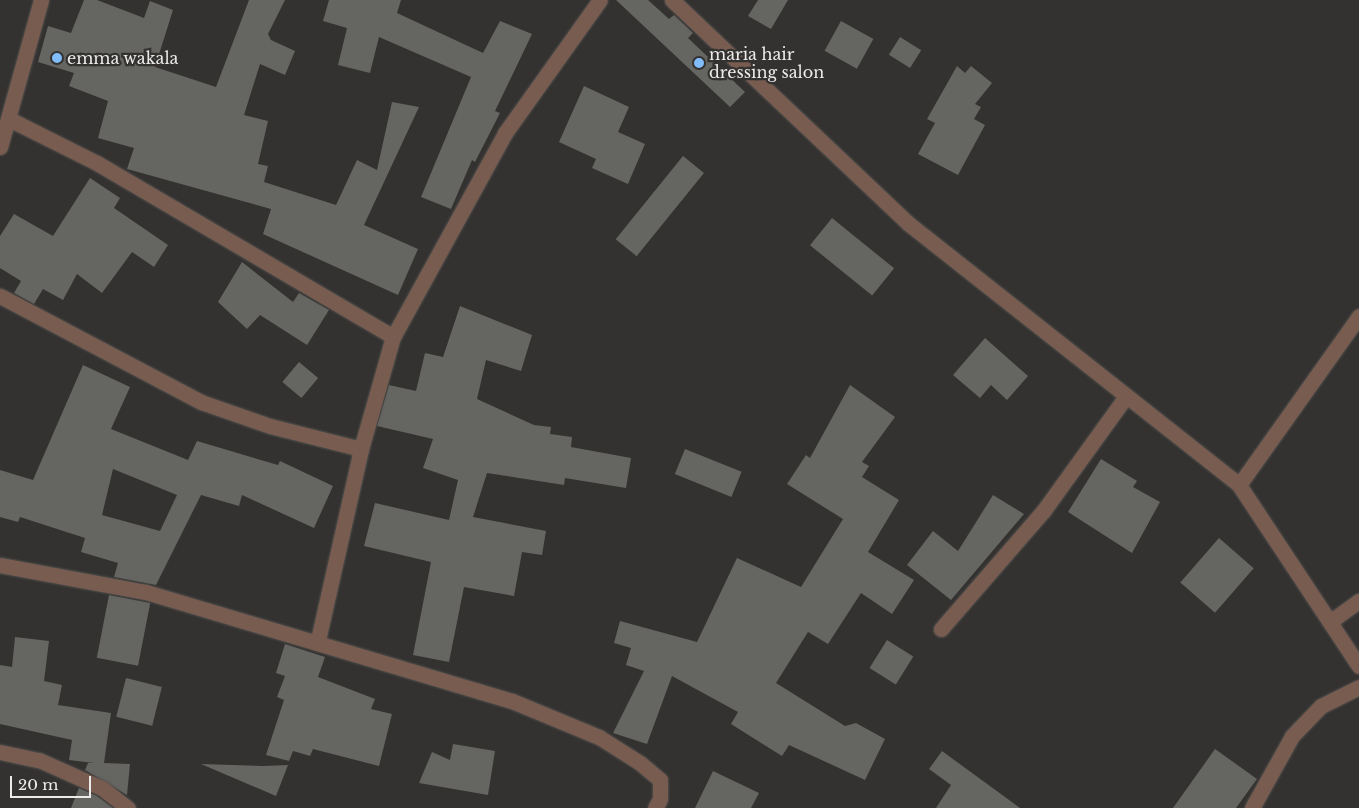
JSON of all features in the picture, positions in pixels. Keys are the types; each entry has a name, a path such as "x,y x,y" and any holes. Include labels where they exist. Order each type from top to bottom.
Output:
{"street":[{"path":"0,147 41,0"},
{"path":"318,640 361,450 393,337 505,133 600,0"},
{"path":"672,0 908,224 1124,398 1239,485 1331,621 1359,666"},
{"path":"9,119 97,163 393,337"},
{"path":"0,296 201,402 361,450"},
{"path":"1239,485 1359,316"},
{"path":"941,629 1044,510 1124,398"},
{"path":"0,565 146,592 318,640 512,701 599,737 660,780 660,798 655,808"},
{"path":"1331,621 1359,601"},
{"path":"1252,808 1292,736 1321,706 1359,687"},
{"path":"0,752 39,760 102,788 128,808"}],"building":[{"path":"84,0 97,0 144,18 150,1 173,10 155,67 216,87 249,0 285,0 268,34 271,40 295,51 285,75 260,64 244,115 268,121 258,164 268,166 264,182 336,205 357,160 377,170 392,102 419,107 364,225 418,249 398,295 263,234 271,209 127,169 134,148 98,138 108,101 69,86 74,73 38,62 48,26 71,33"},
{"path":"329,0 401,0 397,13 483,53 500,21 532,34 495,111 500,113 475,162 472,160 451,209 421,197 471,77 379,37 370,73 338,65 347,28 323,21"},
{"path":"616,0 648,0 669,19 674,15 693,33 688,38 745,92 730,107"},
{"path":"758,0 788,0 771,29 748,16"},
{"path":"841,21 873,39 857,69 825,51"},
{"path":"900,37 921,50 910,68 889,55"},
{"path":"957,66 965,73 971,66 992,83 975,104 981,107 974,119 985,125 958,175 918,154 935,123 927,119"},
{"path":"584,86 629,107 618,132 645,144 628,184 592,168 596,159 559,142"},
{"path":"683,156 704,173 637,256 616,239"},
{"path":"90,178 120,198 114,208 168,245 154,267 132,252 102,293 77,274 63,300 43,289 34,304 14,293 21,281 0,268 0,236 14,214 53,236"},
{"path":"832,218 894,268 872,296 810,245"},
{"path":"242,262 293,302 299,293 329,310 307,345 260,315 247,329 218,302"},
{"path":"460,306 532,335 521,371 486,360 477,399 534,425 551,427 550,434 572,437 571,447 631,458 626,488 565,478 564,485 487,473 473,517 546,531 542,555 522,552 514,596 464,587 449,662 413,655 431,562 364,546 375,503 449,520 458,480 423,468 433,439 377,426 389,385 416,391 425,353 443,357"},
{"path":"985,338 1028,376 1007,400 991,385 980,398 953,375"},
{"path":"299,362 318,378 301,398 282,382"},
{"path":"83,365 130,387 111,429 188,460 197,441 278,465 280,461 333,486 314,528 242,495 239,506 201,495 156,585 114,577 118,563 81,552 85,538 20,517 18,522 0,517 0,470 33,480","holes":["113,469 177,495 160,531 102,515"]},
{"path":"850,385 895,417 862,462 869,466 862,477 899,500 868,552 914,580 892,614 861,593 828,644 808,632 776,683 845,726 856,723 885,739 865,780 789,745 782,756 731,724 738,712 672,676 647,744 613,733 644,671 626,665 631,648 614,643 620,621 697,642 737,558 801,587 843,519 787,484 806,455 810,458"},
{"path":"685,449 742,472 731,497 675,474"},
{"path":"1101,459 1137,481 1133,487 1160,502 1132,553 1068,512"},
{"path":"993,495 1024,514 951,600 907,565 933,531 958,551"},
{"path":"1219,538 1254,568 1215,613 1180,583"},
{"path":"109,595 150,603 138,666 97,658"},
{"path":"15,637 49,641 44,681 62,685 58,705 111,713 104,763 130,764 127,795 85,770 88,763 94,763 69,760 72,740 0,724 0,665 12,667"},
{"path":"887,640 913,656 896,684 870,668"},
{"path":"285,644 325,657 318,677 375,699 371,709 392,714 379,766 313,749 310,756 293,751 289,761 266,755 284,700 277,697 285,676 276,673"},
{"path":"126,678 162,687 152,726 116,717"},
{"path":"453,744 495,751 488,795 419,783 432,752 450,760"},
{"path":"1215,749 1257,779 1236,808 1173,808"},
{"path":"942,751 1020,808 936,808 951,785 929,769"},
{"path":"201,764 263,766 288,765 276,796"},
{"path":"713,771 759,793 751,808 695,808"},
{"path":"79,788 97,796 113,808 71,808"}],"place":[{"name":"emma wakala","path":"57,58"},
{"name":"maria hair dressing salon","path":"699,63"}]}
